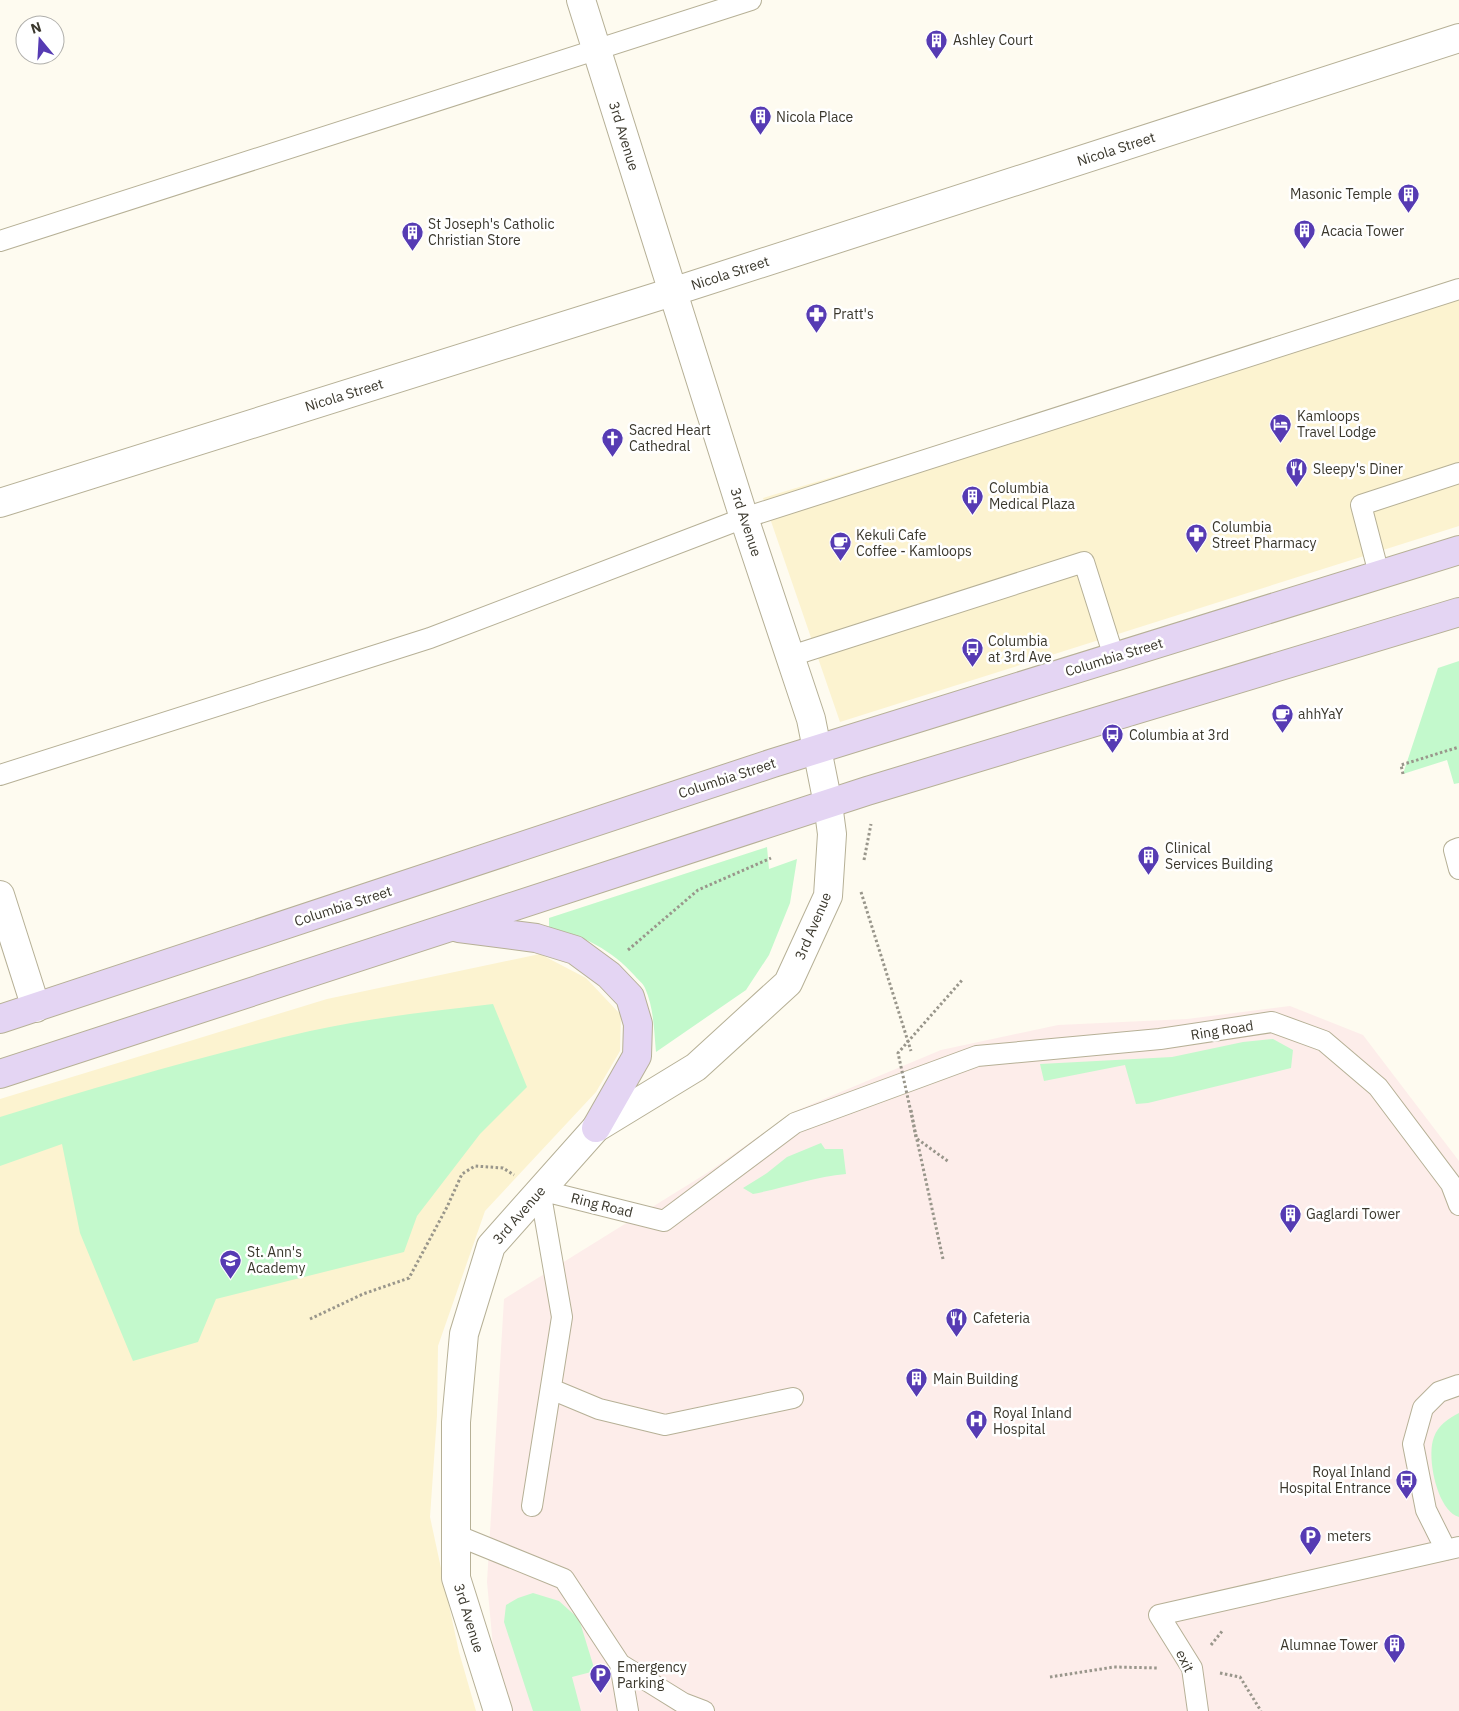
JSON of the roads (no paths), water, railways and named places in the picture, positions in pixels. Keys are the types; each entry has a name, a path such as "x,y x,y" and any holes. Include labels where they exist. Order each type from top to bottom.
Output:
{"main road":[{"name":"Columbia Street","path":"0,1019 818,749 1459,550"},
{"path":"0,1074 828,804 1459,612"},
{"path":"453,927 536,938 575,950 609,975 630,997 638,1024 637,1056 596,1128"}],"street":[{"name":"3rd Avenue","path":"498,1711 456,1578 456,1422 464,1334 492,1246 596,1128 696,1067 788,983 828,896 832,834 811,719 744,518 581,0"},
{"name":"Nicola Street","path":"0,503 672,292 1459,38"},
{"path":"0,895 36,1008"}],"lane":[{"path":"0,241 751,0"},
{"path":"0,774 430,638 744,518 1459,289"},
{"path":"1380,574 1361,505 1459,474"},
{"path":"791,656 1084,562 1114,657"},
{"path":"1459,848 1454,850 1459,869"},
{"name":"Ring Road","path":"540,1190 664,1221 795,1123 977,1056 1160,1039 1272,1022 1324,1041 1378,1086 1451,1184 1459,1205"},
{"path":"532,1506 562,1317 540,1190"},
{"path":"1453,1549 1426,1510 1413,1444 1423,1408 1439,1392 1459,1385"},
{"path":"551,1389 600,1409 665,1425 793,1398"},
{"path":"456,1535 564,1579 620,1664 628,1711"},
{"name":"exit","path":"1198,1711 1192,1668 1159,1615 1453,1549"},
{"path":"620,1664 683,1703 704,1711"}],"place":[{"name":"Ashley Court","path":"937,59"},
{"name":"Nicola Place","path":"760,136"},
{"name":"Masonic Temple","path":"1408,213"},
{"name":"Acacia Tower","path":"1305,250"},
{"name":"St Joseph's Catholic Christian Store","path":"412,251"},
{"name":"Pratt's","path":"817,333"},
{"name":"Kamloops Travel Lodge","path":"1281,443"},
{"name":"Sacred Heart Cathedral","path":"613,457"},
{"name":"Sleepy's Diner","path":"1297,488"},
{"name":"Columbia Medical Plaza","path":"973,515"},
{"name":"Columbia Street Pharmacy","path":"1196,554"},
{"name":"Kekuli Cafe Coffee - Kamloops","path":"840,562"},
{"name":"Columbia at 3rd Ave","path":"972,668"},
{"name":"ahhYaY","path":"1282,733"},
{"name":"Columbia at 3rd","path":"1113,754"},
{"name":"Clinical Services Building","path":"1149,875"},
{"name":"Gaglardi Tower","path":"1290,1233"},
{"name":"St. Ann's Academy","path":"231,1279"},
{"name":"Cafeteria","path":"957,1337"},
{"name":"Main Building","path":"917,1398"},
{"name":"Royal Inland Hospital","path":"977,1440"},
{"name":"Royal Inland Hospital Entrance","path":"1407,1499"},
{"name":"meters","path":"1311,1555"},
{"name":"Alumnae Tower","path":"1394,1664"},
{"name":"Emergency Parking","path":"601,1694"}]}
